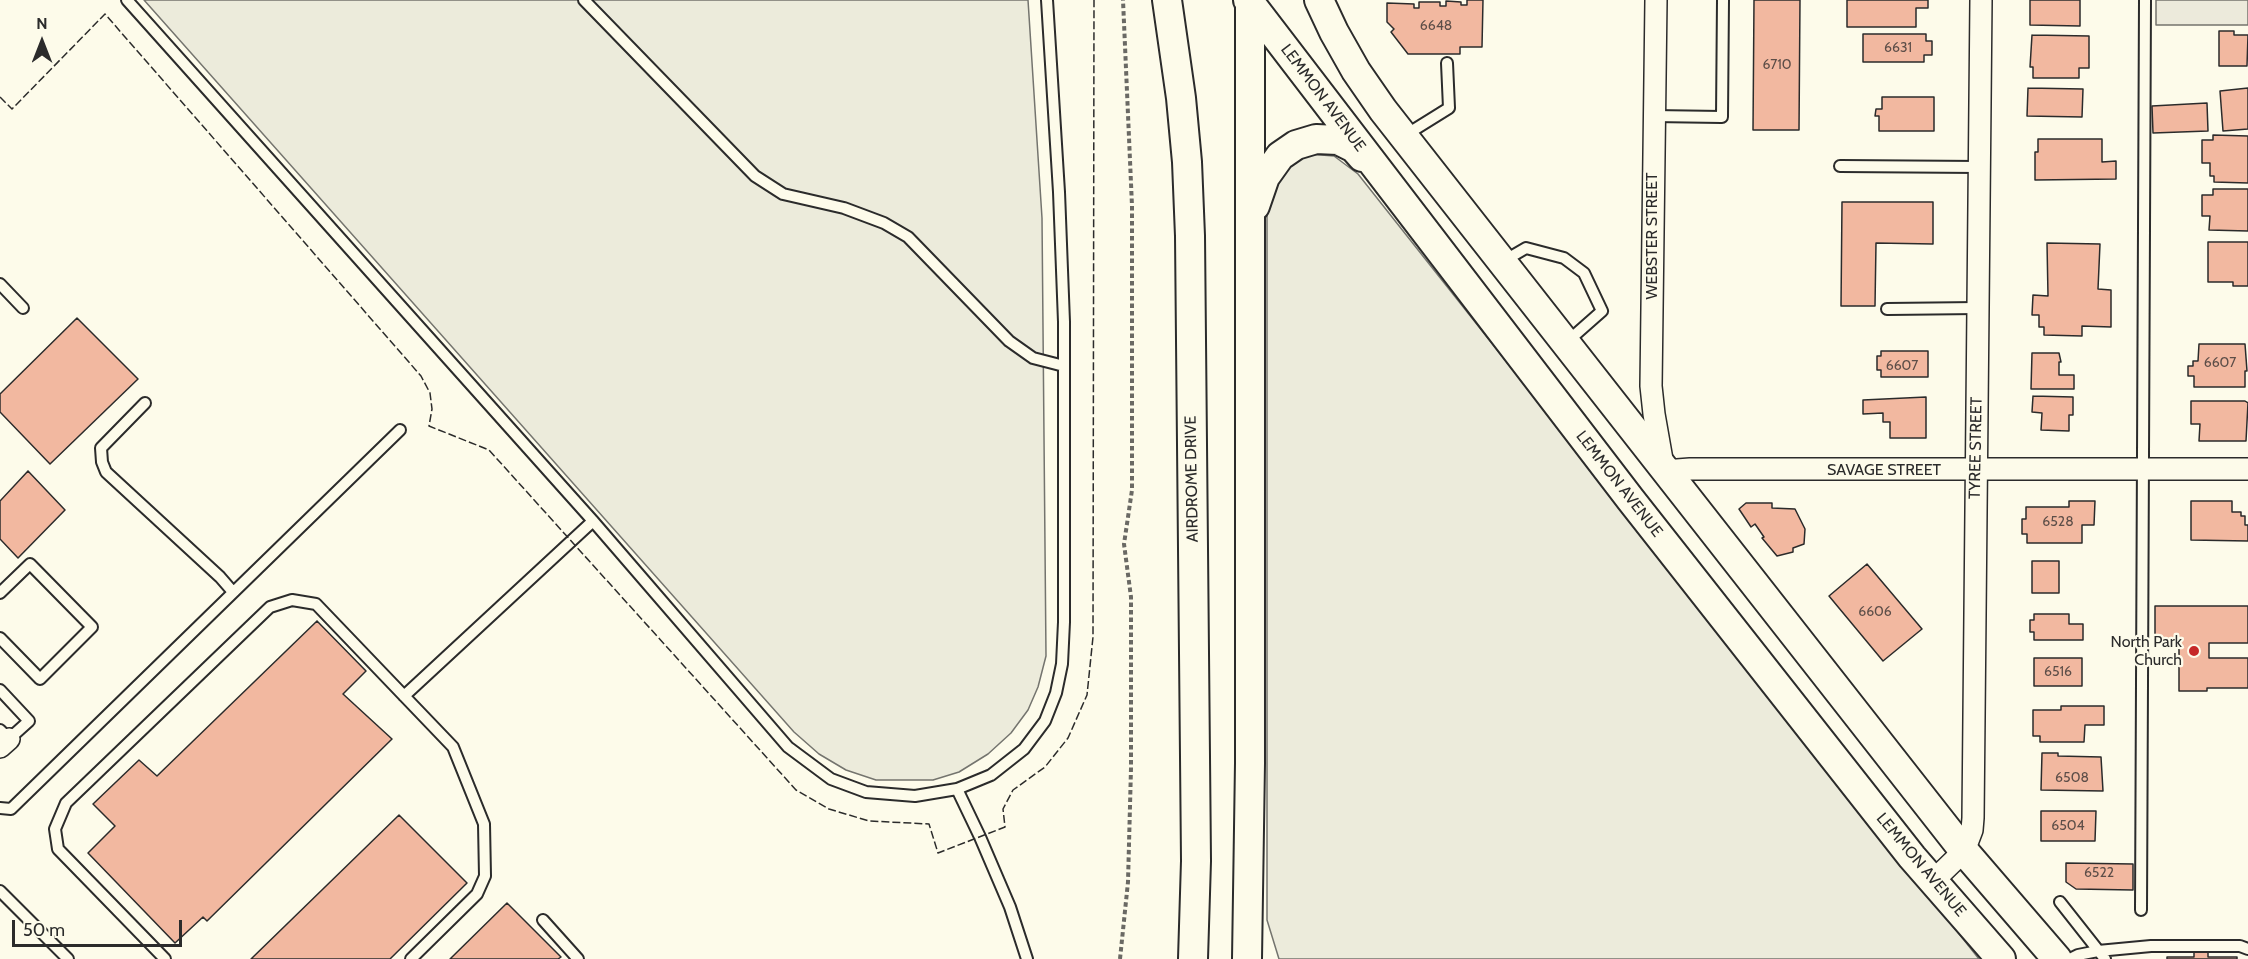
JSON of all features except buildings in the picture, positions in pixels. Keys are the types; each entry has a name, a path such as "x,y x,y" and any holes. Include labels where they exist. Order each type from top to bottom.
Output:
{"main road":[{"name":"AIRDROME DRIVE","path":"1167,0 1181,98 1187,162 1190,236 1196,861 1193,959"},
{"path":"1319,0 1356,71 1404,136 1664,471 1964,851 2057,959"},
{"path":"1247,959 1250,763 1249,1"},
{"name":"LEMMON AVENUE","path":"1249,1 1631,500 1933,881 2001,959"},
{"path":"1248,228 1264,177 1281,156 1296,145 1316,139 1338,141 1354,148 1382,176"},
{"path":"1631,500 1664,471"},
{"path":"1248,911 1262,959"}],"street":[{"name":"WEBSTER STREET","path":"1656,0 1651,386 1664,471"},
{"name":"TYREE STREET","path":"1964,851 1972,830 1981,0"},
{"name":"SAVAGE STREET","path":"1664,471 1690,469 2248,469"},
{"path":"1933,881 1964,851"}],"lane":[{"path":"127,0 592,521 788,747 831,779 866,792 915,796 957,789 991,775 1024,749 1045,721 1056,693 1062,664 1064,366 1060,204 1047,0"},
{"path":"584,0 755,176 783,194 844,208 884,223 908,237 1009,340 1033,358 1064,366"},
{"path":"1653,116 1722,117 1723,0"},
{"path":"2141,910 2145,0"},
{"path":"1404,136 1449,108 1448,63"},
{"path":"1840,166 1979,166"},
{"path":"1502,262 1526,248 1564,258 1584,273 1602,311 1565,344"},
{"path":"0,284 22,308"},
{"path":"1887,309 1978,308"},
{"path":"145,403 101,448 102,462 106,472 220,577 233,592"},
{"path":"0,808 11,808 400,430"},
{"path":"404,696 592,521"},
{"path":"0,593 30,564 92,627 40,679 0,638"},
{"path":"165,959 58,849 55,829 66,802 270,607 292,600 316,604 453,747 484,824 485,876 477,894 411,959"},
{"path":"0,690 28,721 3,739"},
{"path":"957,789 1010,907 1027,959"},
{"path":"0,891 69,959"},
{"path":"2060,902 2102,955"},
{"path":"543,920 578,959"},
{"path":"2070,959 2078,955 2102,955 2151,946 2240,946 2248,949"}],"path":[{"path":"1120,959 1128,882 1131,768 1131,597 1124,544 1132,490 1133,342 1132,206 1123,0"}],"shaded area":[{"path":"144,0 1028,0 1042,218 1046,656 1038,687 1028,710 1011,733 988,754 959,772 933,780 876,780 846,770 819,754 794,732"},
{"path":"2156,0 2248,0 2248,25 2156,25"},
{"path":"1308,154 1334,156 1358,174 1979,959 1279,959 1267,920 1267,188 1285,163"}],"fence":[{"path":"0,97 12,109 105,14 421,376 430,393 432,409 429,426 489,450 796,790 829,809 869,821 929,824 938,853 1005,827 1003,809 1013,790 1045,767 1068,738 1087,695 1093,637 1094,0"}],"place":[{"name":"North Park Church","path":"2194,651"}]}
